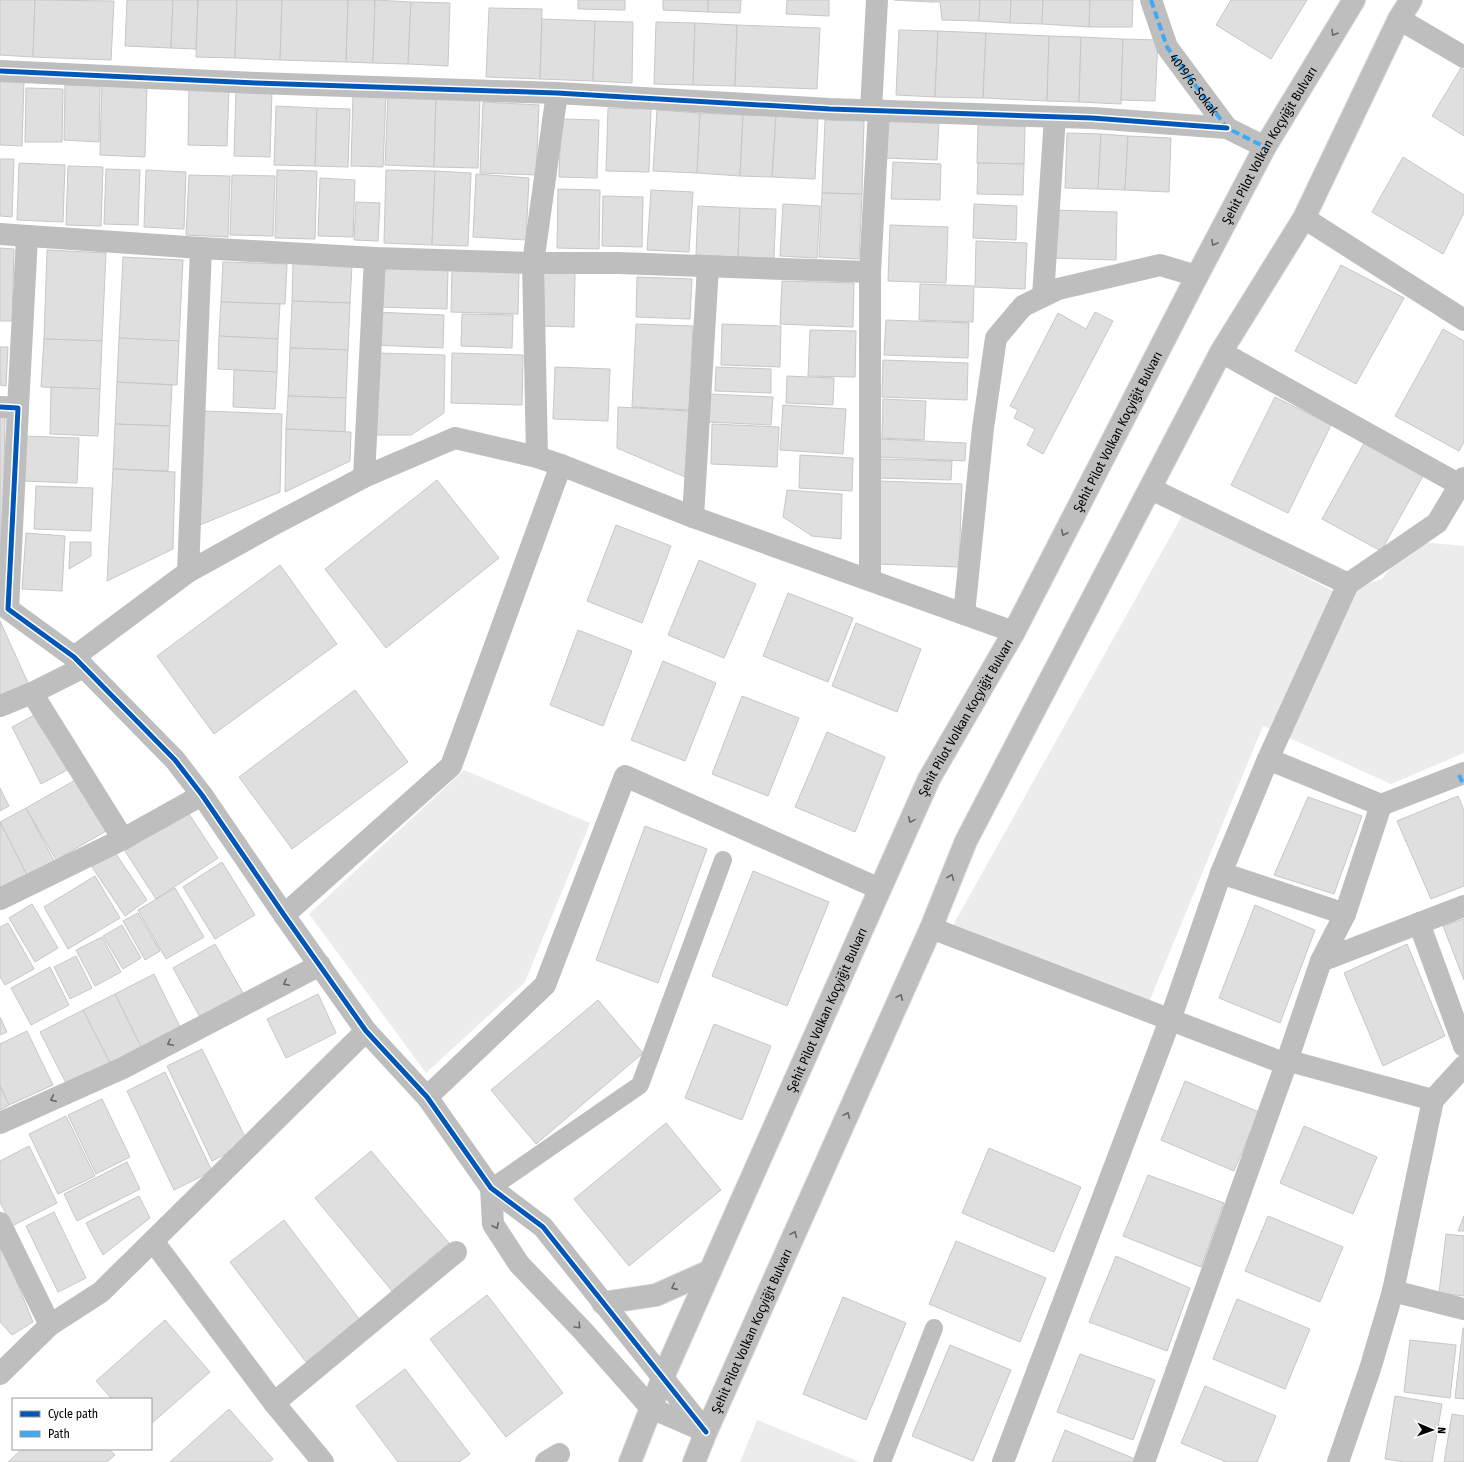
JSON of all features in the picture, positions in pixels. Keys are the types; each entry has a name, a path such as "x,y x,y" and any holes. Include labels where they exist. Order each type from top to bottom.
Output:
{"street":[{"path":"870,580 870,272 877,0"},
{"name":"4019/6. Sokak","path":"1151,0 1167,47 1227,128 1265,147"},
{"name":"Şehit Pilot Volkan Koçyiğit Bulvarı","path":"630,1462 663,1377 929,779 1014,632 1196,276 1265,147 1354,0"},
{"name":"Şehit Pilot Volkan Koçyiğit Bulvarı","path":"694,1462 706,1432 931,928 966,841 1151,489 1221,352 1304,218 1399,19 1410,0"},
{"path":"1399,19 1464,56"},
{"path":"0,71 256,83 557,93 830,109 1092,118 1227,128"},
{"path":"537,457 533,262 557,93"},
{"path":"1043,296 1055,117"},
{"path":"1304,218 1464,320"},
{"path":"0,234 27,237 375,258 618,263 870,272"},
{"path":"27,237 9,408 8,608 79,662 175,760 202,795 366,1032 427,1097 491,1188 543,1227 706,1432"},
{"path":"188,572 201,248"},
{"path":"364,476 375,258"},
{"path":"964,614 983,428 996,338 1023,306 1058,289 1160,265 1196,276"},
{"path":"693,517 708,267"},
{"path":"1003,1462 1170,1020 1221,873 1268,759 1348,584 1437,523 1462,482 1221,352"},
{"path":"0,706 32,693 79,662 188,572 364,476 455,438 537,457 561,465 693,517 1014,632"},
{"path":"284,915 451,766 561,465"},
{"path":"1151,489 1348,584"},
{"path":"32,693 123,839"},
{"path":"1268,759 1381,805 1462,778"},
{"path":"427,1097 545,985 625,776 880,890"},
{"path":"0,899 123,839 202,795"},
{"path":"1144,1462 1286,1064 1321,961 1345,914 1381,805"},
{"path":"1221,873 1345,914"},
{"path":"1321,961 1464,906"},
{"path":"1419,923 1464,1046"},
{"path":"931,928 1286,1064 1293,1062 1433,1100"},
{"path":"0,1123 123,1068 320,965"},
{"path":"0,1374 50,1325 101,1292 366,1032"},
{"path":"1338,1462 1370,1369 1393,1291 1433,1100 1464,1066"},
{"path":"491,1188 493,1224 519,1264 583,1331 651,1408 706,1432"},
{"path":"0,1223 50,1325"},
{"path":"153,1242 274,1403 323,1462"},
{"path":"274,1403 456,1252"},
{"path":"604,1303 656,1295 710,1271"},
{"path":"1393,1291 1464,1309"}],"lane":[{"path":"491,1188 640,1085 723,860"},
{"path":"882,1462 934,1328"}],"shaded area":[{"path":"1183,514 1337,593 1382,579 1411,541 1464,546 1464,753 1391,784 1263,726 1147,1007 952,927"},
{"path":"464,770 590,823 525,982 426,1073 309,914"},
{"path":"757,1420 860,1462 740,1462"}],"building":[{"path":"0,0 35,0 33,57 0,55"},
{"path":"35,0 114,1 111,60 33,57"},
{"path":"127,0 173,0 171,48 125,46"},
{"path":"173,0 198,0 196,49 171,48"},
{"path":"198,0 237,0 235,58 196,57"},
{"path":"237,0 282,0 280,60 235,58"},
{"path":"282,0 348,0 346,62 280,60"},
{"path":"348,0 375,0 373,63 346,62"},
{"path":"375,0 411,2 408,64 373,63"},
{"path":"578,0 625,0 625,10 578,9"},
{"path":"663,0 708,0 708,12 663,10"},
{"path":"708,0 741,0 740,13 708,12"},
{"path":"787,0 829,0 829,16 786,14"},
{"path":"894,0 931,0 931,2"},
{"path":"931,0 980,0 979,21 942,20 940,2 931,2"},
{"path":"980,0 1011,0 1010,23 979,21"},
{"path":"1011,0 1043,0 1042,24 1010,23"},
{"path":"1043,0 1090,0 1089,27 1042,24"},
{"path":"1090,0 1133,0 1132,27 1089,27"},
{"path":"1231,0 1307,0 1271,59 1216,25"},
{"path":"411,2 450,3 448,66 408,64"},
{"path":"489,8 542,9 540,79 486,77"},
{"path":"542,19 595,21 593,81 540,79"},
{"path":"595,21 633,22 632,83 593,81"},
{"path":"656,22 695,23 693,85 654,84"},
{"path":"695,23 737,25 735,86 693,85"},
{"path":"737,25 820,28 817,89 735,86"},
{"path":"899,30 938,31 935,97 896,95"},
{"path":"938,31 986,33 983,98 935,97"},
{"path":"986,33 1049,36 1047,101 983,98"},
{"path":"1049,36 1081,37 1079,102 1047,101"},
{"path":"1081,37 1123,39 1121,104 1079,102"},
{"path":"1123,39 1158,40 1155,101 1121,100"},
{"path":"1461,68 1464,70 1464,136 1432,116"},
{"path":"0,79 24,80 22,146 0,145"},
{"path":"102,81 147,83 145,157 100,155"},
{"path":"65,85 100,86 99,142 64,140"},
{"path":"189,87 229,88 227,146 188,145"},
{"path":"26,88 63,89 62,142 25,142"},
{"path":"236,89 272,91 270,157 234,156"},
{"path":"353,93 386,94 383,167 351,166"},
{"path":"388,95 436,96 434,167 385,165"},
{"path":"436,96 480,97 478,168 434,167"},
{"path":"483,102 539,105 536,175 480,173"},
{"path":"276,106 317,108 315,166 274,165"},
{"path":"317,108 350,109 348,167 315,166"},
{"path":"608,108 651,109 649,172 606,171"},
{"path":"657,110 700,113 697,173 653,171"},
{"path":"700,113 743,115 740,176 697,173"},
{"path":"743,115 776,116 772,177 740,176"},
{"path":"776,116 818,119 815,179 772,177"},
{"path":"561,119 599,120 597,178 559,177"},
{"path":"825,120 864,121 862,194 822,193"},
{"path":"885,121 939,122 937,160 883,158"},
{"path":"978,125 1025,127 1024,164 977,163"},
{"path":"1067,133 1101,134 1098,189 1065,188"},
{"path":"1101,134 1128,136 1125,190 1098,189"},
{"path":"1128,136 1171,138 1169,192 1125,190"},
{"path":"1403,157 1464,195 1464,213 1443,254 1372,212"},
{"path":"0,159 14,159 12,217 0,216"},
{"path":"893,162 941,164 940,200 891,199"},
{"path":"19,163 65,165 63,222 17,220"},
{"path":"978,163 1024,164 1023,195 977,194"},
{"path":"68,166 103,167 101,226 66,225"},
{"path":"106,169 140,170 138,225 104,224"},
{"path":"146,170 186,172 184,229 144,227"},
{"path":"277,170 317,171 315,239 275,238"},
{"path":"386,170 435,171 432,245 384,243"},
{"path":"435,171 471,173 468,246 432,245"},
{"path":"476,174 529,178 526,240 473,237"},
{"path":"189,175 230,176 228,237 186,235"},
{"path":"232,175 275,176 273,236 230,235"},
{"path":"320,178 355,180 353,237 318,236"},
{"path":"558,189 600,190 599,249 557,248"},
{"path":"651,190 693,192 689,252 647,250"},
{"path":"822,193 862,194 859,259 819,257"},
{"path":"603,196 643,197 642,247 602,246"},
{"path":"356,202 380,203 378,241 354,240"},
{"path":"783,204 820,206 817,258 780,256"},
{"path":"974,204 1017,206 1016,240 973,238"},
{"path":"698,206 740,208 738,257 696,255"},
{"path":"740,208 776,209 774,258 738,257"},
{"path":"1053,210 1117,212 1116,260 1051,258"},
{"path":"890,225 948,227 946,283 888,281"},
{"path":"976,241 1027,243 1025,289 975,287"},
{"path":"0,248 14,249 12,321 0,321"},
{"path":"47,250 106,253 102,341 44,339"},
{"path":"123,257 183,260 179,341 119,338"},
{"path":"223,262 287,264 285,304 221,302"},
{"path":"293,263 352,265 350,303 292,301"},
{"path":"1341,265 1404,298 1356,384 1295,351"},
{"path":"380,266 448,268 447,309 379,307"},
{"path":"452,269 519,271 518,314 451,312"},
{"path":"541,272 575,273 574,327 540,326"},
{"path":"637,277 692,279 690,319 636,317"},
{"path":"782,281 854,283 853,327 780,324"},
{"path":"920,284 974,286 973,322 919,320"},
{"path":"292,301 350,303 348,350 290,348"},
{"path":"221,302 280,304 278,339 219,336"},
{"path":"374,312 444,315 443,348 373,345"},
{"path":"1095,312 1113,321 1043,454 1027,445 1035,429 1014,418 1018,410 1010,406 1058,313 1086,329"},
{"path":"462,314 513,315 512,348 461,346"},
{"path":"886,320 969,323 968,358 884,355"},
{"path":"636,324 693,326 689,410 632,407"},
{"path":"722,324 781,326 780,367 721,365"},
{"path":"1443,329 1464,341 1464,442 1459,451 1395,416"},
{"path":"810,330 856,331 855,377 808,376"},
{"path":"219,336 278,339 277,372 218,369"},
{"path":"119,338 179,341 177,385 117,382"},
{"path":"44,339 102,341 100,389 41,387"},
{"path":"0,347 8,347 6,386 0,385"},
{"path":"290,348 348,350 346,398 288,396"},
{"path":"379,353 445,355 444,413 411,435 375,435"},
{"path":"452,353 523,355 522,405 451,403"},
{"path":"883,360 968,363 967,400 882,397"},
{"path":"555,367 610,369 608,421 553,419"},
{"path":"716,367 771,369 771,393 715,391"},
{"path":"234,370 277,372 275,409 233,407"},
{"path":"787,376 834,378 833,405 786,403"},
{"path":"117,382 172,385 170,426 115,424"},
{"path":"51,387 100,389 98,436 50,434"},
{"path":"710,394 773,397 771,425 708,422"},
{"path":"288,396 346,398 345,432 286,429"},
{"path":"1275,397 1331,425 1288,513 1231,485"},
{"path":"883,399 926,401 924,440 882,438"},
{"path":"783,405 846,409 843,454 780,450"},
{"path":"618,407 689,411 685,477 617,448"},
{"path":"204,411 282,414 280,492 200,525"},
{"path":"0,416 5,416 2,577 0,576"},
{"path":"115,424 170,426 168,471 113,469"},
{"path":"712,424 779,427 777,467 711,464"},
{"path":"286,429 351,432 350,461 285,492"},
{"path":"24,436 79,438 77,483 22,481"},
{"path":"1368,436 1427,469 1381,551 1322,519"},
{"path":"879,439 966,443 965,461 879,457"},
{"path":"800,455 853,458 852,491 799,488"},
{"path":"877,459 952,461 951,480 876,478"},
{"path":"113,469 175,472 173,549 107,581"},
{"path":"437,480 499,558 386,648 325,569"},
{"path":"880,481 962,484 959,567 877,564"},
{"path":"36,486 93,488 91,531 34,529"},
{"path":"787,490 842,494 841,539 812,536 783,517"},
{"path":"616,525 671,546 642,623 587,601"},
{"path":"26,533 65,536 62,591 22,589"},
{"path":"70,542 91,542 91,556 69,569"},
{"path":"699,560 756,584 724,658 668,635"},
{"path":"280,565 337,644 214,734 157,656"},
{"path":"788,593 853,618 828,682 763,656"},
{"path":"0,621 28,683 0,696"},
{"path":"856,623 921,649 897,712 832,686"},
{"path":"578,630 632,651 603,726 550,705"},
{"path":"663,661 716,683 685,761 631,740"},
{"path":"355,690 408,762 292,849 239,777"},
{"path":"742,696 799,718 768,796 712,774"},
{"path":"40,712 69,769 41,784 12,727"},
{"path":"827,732 885,757 855,832 795,807"},
{"path":"77,779 106,831 56,860 26,808"},
{"path":"0,788 9,806 0,811"},
{"path":"1458,796 1464,810 1464,886 1431,899 1397,821"},
{"path":"1308,797 1362,816 1334,894 1274,875"},
{"path":"26,808 54,861 27,875 0,822"},
{"path":"187,811 218,858 156,899 125,851"},
{"path":"0,822 27,875 0,889"},
{"path":"645,826 707,849 658,983 596,960"},
{"path":"114,851 147,900 125,916 92,867"},
{"path":"222,862 255,915 215,939 183,887"},
{"path":"753,871 829,902 787,1006 712,976"},
{"path":"95,876 120,918 68,949 44,907"},
{"path":"175,888 204,937 166,959 138,910"},
{"path":"32,904 58,948 35,962 9,918"},
{"path":"1255,905 1315,930 1280,1023 1219,998"},
{"path":"138,913 160,951 145,960 123,921"},
{"path":"1464,919 1464,980 1443,926"},
{"path":"8,923 34,969 5,985 0,977 0,927"},
{"path":"122,925 141,958 123,969 103,936"},
{"path":"102,937 121,972 95,986 76,950"},
{"path":"215,944 243,993 200,1017 173,968"},
{"path":"1407,944 1445,1036 1383,1066 1344,973"},
{"path":"76,956 92,988 70,999 54,967"},
{"path":"50,967 69,1005 31,1025 11,988"},
{"path":"154,974 180,1027 141,1047 115,994"},
{"path":"115,994 141,1047 110,1063 83,1010"},
{"path":"318,994 336,1033 286,1058 267,1019"},
{"path":"598,1000 643,1053 536,1144 491,1090"},
{"path":"83,1010 110,1063 67,1085 40,1032"},
{"path":"0,1017 7,1032 0,1035"},
{"path":"714,1024 771,1046 742,1120 685,1098"},
{"path":"27,1031 53,1085 9,1105 0,1086 0,1044"},
{"path":"202,1049 248,1143 212,1161 167,1066"},
{"path":"165,1072 212,1171 174,1190 127,1091"},
{"path":"1185,1081 1259,1112 1234,1171 1161,1140"},
{"path":"0,1086 9,1105 0,1110"},
{"path":"102,1099 130,1157 96,1174 68,1115"},
{"path":"66,1116 95,1176 58,1194 29,1134"},
{"path":"666,1123 721,1190 629,1266 574,1199"},
{"path":"1304,1126 1377,1157 1353,1214 1280,1183"},
{"path":"29,1146 57,1203 12,1226 0,1202 0,1161"},
{"path":"989,1148 1081,1187 1054,1252 962,1213"},
{"path":"371,1151 449,1243 392,1291 315,1198"},
{"path":"127,1162 140,1189 77,1221 64,1194"},
{"path":"1148,1175 1224,1203 1201,1267 1123,1236"},
{"path":"139,1196 150,1218 103,1255 86,1223"},
{"path":"54,1212 86,1278 58,1292 26,1226"},
{"path":"1268,1216 1343,1247 1320,1302 1245,1271"},
{"path":"1464,1216 1464,1231 1458,1231"},
{"path":"284,1220 360,1320 306,1362 230,1262"},
{"path":"1446,1234 1464,1236 1464,1296 1439,1293"},
{"path":"0,1241 33,1322 12,1335 0,1322"},
{"path":"956,1241 1046,1278 1020,1342 929,1304"},
{"path":"1116,1256 1190,1288 1167,1351 1089,1322"},
{"path":"487,1295 563,1393 506,1437 430,1339"},
{"path":"843,1297 906,1323 866,1420 803,1394"},
{"path":"1237,1299 1310,1329 1285,1389 1213,1359"},
{"path":"165,1320 210,1372 152,1423 152,1398 111,1398 96,1381"},
{"path":"1464,1328 1464,1399 1455,1398"},
{"path":"1410,1340 1456,1345 1450,1398 1404,1392"},
{"path":"950,1345 1011,1370 973,1461 912,1436"},
{"path":"1080,1354 1155,1380 1133,1440 1057,1412"},
{"path":"405,1369 470,1454 459,1462 398,1462 356,1406"},
{"path":"1205,1386 1276,1416 1257,1462 1226,1462 1181,1443"},
{"path":"1395,1396 1442,1404 1432,1462 1404,1462 1385,1459"},
{"path":"229,1409 273,1459 269,1462 170,1462"},
{"path":"1452,1414 1464,1416 1464,1462 1444,1462"},
{"path":"1065,1430 1135,1459 1134,1462 1052,1462"},
{"path":"21,1450 110,1450 115,1455 107,1462 8,1462"}],"marked path":[{"path":"1151,0 1167,47 1227,128 1265,147"},
{"path":"1459,775 1464,786"}],"cycle path":[{"path":"0,71 256,83 557,93 830,109 1092,118 1227,128"},
{"path":"0,407 18,408 8,609 74,657 175,760 202,795 366,1031 427,1097 491,1188 543,1227 706,1432"}]}
